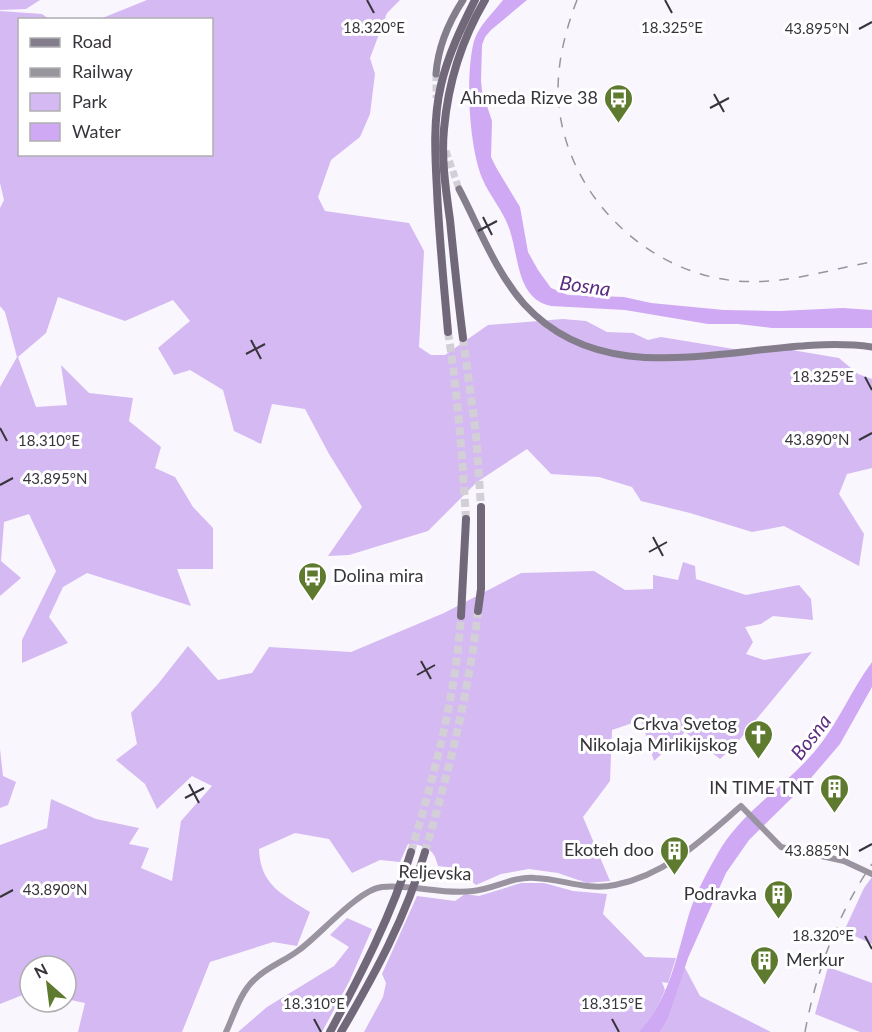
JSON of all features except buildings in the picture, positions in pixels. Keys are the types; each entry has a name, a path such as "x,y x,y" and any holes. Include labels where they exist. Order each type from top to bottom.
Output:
{"highway":[{"path":"448,332 438,209 436,126 441,87 447,65 456,37 475,0"},
{"path":"463,338 445,177 444,131 457,64 465,39 485,0"},
{"path":"478,611 481,589 481,507"},
{"path":"460,616 466,519"},
{"path":"330,1032 395,900 411,852"},
{"path":"341,1032 369,984 407,906 425,852"}],"main road":[{"path":"436,74 442,43 451,20 463,0"},
{"path":"459,189 499,268 525,304 540,319 561,333 591,347 621,356 656,358 700,356 812,344 872,347"},
{"name":"Reljevska","path":"226,1032 246,989 254,980 300,950 361,897 381,886 472,891 509,880 535,878 588,888 617,885 643,877 670,864 741,806 781,847 844,861 872,874"}],"green space":[{"path":"0,0 40,0 26,9 0,10"},
{"path":"147,0 400,0 387,13 370,58 375,74 370,114 360,137 331,160 318,197 325,211 409,223 424,251 419,347 431,355 445,355 488,325 563,319 586,321 607,332 633,333 648,340 661,337 746,351 786,349 839,358 858,374 872,379 872,468 847,474 839,494 864,534 859,566 784,526 752,532 641,501 632,487 599,477 551,474 527,449 477,482 428,531 349,555 328,556 362,507 329,454 305,409 272,404 261,444 234,431 223,390 190,370 174,375 158,348 190,321 173,300 125,321 58,297 46,333 18,357 36,407 67,405 61,365 89,393 133,398 129,421 161,447 155,468 175,477 193,507 213,528 213,569 177,569 191,606 87,573 63,587 49,617 68,643 22,663 22,640 56,571 29,514 4,522 1,561 21,578 0,596 0,387 17,357 5,312 0,306 0,208 4,200 0,183 0,11 42,14 48,18 18,18 18,156 213,156 213,18 102,18"},
{"path":"683,562 695,566 696,579 746,595 799,585 811,599 813,620 773,616 761,624 745,627 753,642 746,654 764,660 812,652 736,744 720,759 685,732 654,761 641,720 612,730 610,781 583,817 610,881 587,883 558,873 529,869 501,874 476,885 455,868 438,866 434,855 428,849 408,844 400,862 380,860 352,873 329,839 295,833 259,849 260,861 268,880 282,894 310,912 297,946 273,942 210,962 182,1032 78,1032 85,1003 78,1002 78,954 18,954 18,997 0,1004 0,845 47,828 51,799 96,819 139,828 129,844 149,848 141,868 172,881 181,821 212,786 192,776 157,809 145,784 116,760 137,744 131,713 188,646 218,680 252,673 269,647 351,652 444,613 521,573 594,571 625,590 653,589 653,575 678,580"},
{"path":"0,749 3,776 16,782 8,805 0,808"},
{"path":"872,877 872,944 844,931 864,888"},
{"path":"521,883 544,883 573,891 607,894 603,914 645,957 676,958 668,983 662,982 665,990 657,1008 638,1032 364,1032 383,997 386,983 382,974 417,896 455,901 465,894 479,896"},
{"path":"347,918 372,929 350,980 322,1032 238,1032 267,1007 334,966 349,947 330,935"},
{"path":"684,966 700,996 771,1032 660,1032 668,1019"},
{"path":"828,967 872,983 872,1032 860,1032 815,1014"}],"water":[{"path":"503,0 527,0 491,30 482,45 482,91 492,121 491,157 520,207 528,252 551,288 568,295 624,297 651,303 724,310 780,311 843,308 872,310 872,328 772,328 738,324 708,324 625,310 551,306 540,302 532,295 521,276 507,224 482,178 471,130 469,91 474,41 483,24"},
{"path":"872,662 872,687 840,744 805,785 749,840 726,873 688,958 668,1019 660,1032 638,1032 649,1020 665,991 690,911 702,882 718,853 751,812 815,751 831,730"}],"tunnel":[{"path":"436,74 436,98"},
{"path":"446,151 459,189"},
{"path":"448,332 457,402 466,519"},
{"path":"463,338 476,434 481,507"},
{"path":"425,852 457,733 478,611"},
{"path":"411,852 436,765 449,706 461,616"}],"railway":[{"path":"577,0 562,53 558,80 559,107 566,140 578,171 596,199 618,225 644,246 673,263 704,275 737,281 789,279 872,262"},
{"path":"805,1032 815,988 838,924 872,864"}],"place":[{"name":"Ahmeda Rizve 38","path":"619,124"},
{"name":"Dolina mira","path":"312,602"},
{"name":"Crkva Svetog Nikolaja Mirlikijskog","path":"758,760"},
{"name":"IN TIME TNT","path":"835,814"},
{"name":"Ekoteh doo","path":"675,876"},
{"name":"Podravka","path":"778,920"},
{"name":"Merkur","path":"765,986"}],"water label":[{"name":"Bosna","path":"585,286"},
{"name":"Bosna","path":"811,737"}]}
